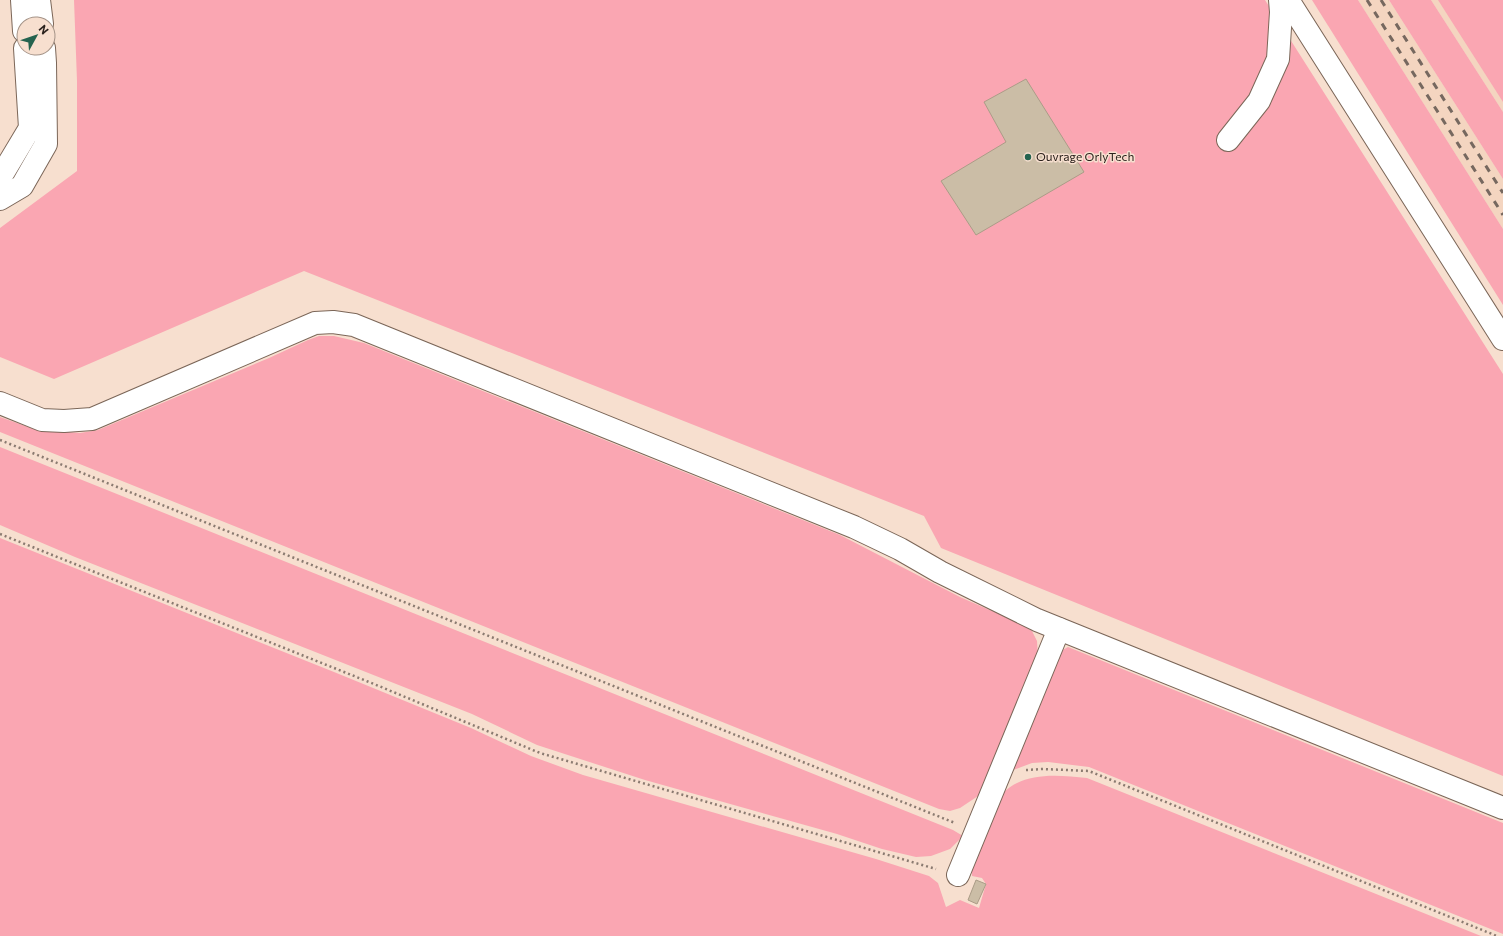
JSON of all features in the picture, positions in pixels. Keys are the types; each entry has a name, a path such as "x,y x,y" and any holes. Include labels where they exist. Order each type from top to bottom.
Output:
{"lane":[{"path":"22,0 23,16"},
{"path":"40,0 41,16"},
{"path":"1228,140 1259,101 1278,59 1281,12 1280,0"},
{"path":"1288,0 1503,339"},
{"path":"0,178 30,128 26,56"},
{"path":"0,199 22,186 46,144 45,56"},
{"path":"0,403 42,420 64,421 92,419 315,323 332,322 354,325 854,527 900,549 940,572 1037,620 1503,808"},
{"path":"958,875 1059,629"}],"path":[{"path":"0,440 976,832"},
{"path":"0,534 367,681 540,753 958,875"},
{"path":"1022,772 1029,769 1088,772 1497,936"}],"shaded area":[{"path":"74,0 1265,0 1503,374 1503,776 941,548 924,516 304,271 54,379 0,357 0,228 77,171 77,81"},
{"path":"1312,0 1358,0 1503,229 1503,305"},
{"path":"1358,0 1389,0 1503,179 1503,229"},
{"path":"1389,0 1431,0 1503,112 1503,179"},
{"path":"1431,0 1503,0 1503,112"},
{"path":"1438,0 1503,0 1503,102"},
{"path":"319,336 334,336 364,343 840,535 960,597 1017,622 1032,631 1037,641 1038,658 981,794 960,808 950,811 939,809 0,432 0,417 34,429 80,433 98,430"},
{"path":"0,447 953,830 963,836 950,849 931,856 916,857 882,849 837,834 645,780 537,745 472,714 75,557 0,525"},
{"path":"0,538 471,728 531,756 583,775 876,859 929,876 938,883 946,907 960,900 979,908 986,884 982,878 972,876 972,856 1003,793 1021,781 1043,776 1065,776 1087,778 1481,936 0,936"},
{"path":"1068,647 1503,823 1503,934 1089,767 1048,762 1032,763 1005,773 1057,653"}],"building":[{"name":"Ouvrage OrlyTech","path":"1026,79 1084,172 976,235 941,181 1006,142 984,102"},
{"path":"976,880 986,884 977,904 968,900"}],"railway":[{"path":"1367,0 1503,215"},
{"path":"1381,0 1503,193"}],"place":[{"name":"Ouvrage OrlyTech","path":"1028,157"}]}
